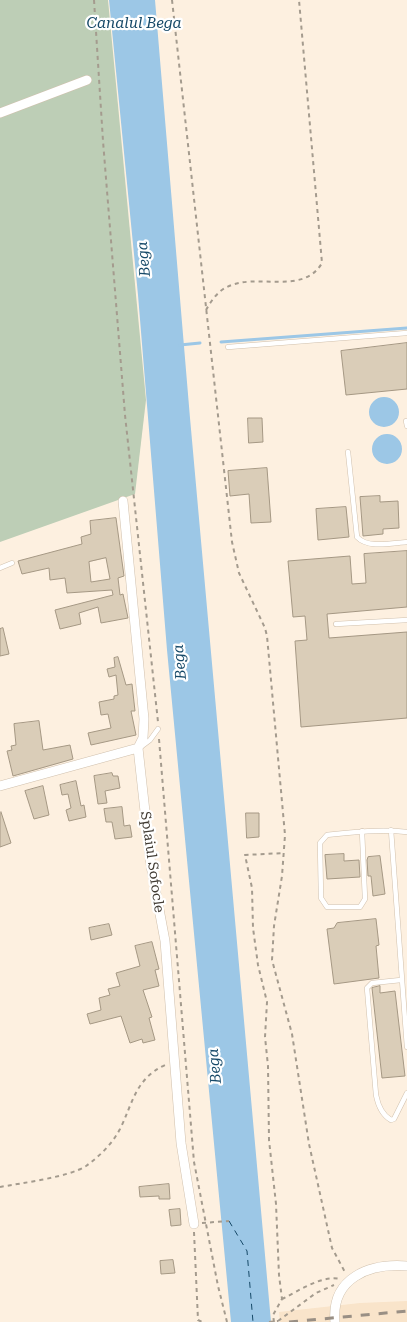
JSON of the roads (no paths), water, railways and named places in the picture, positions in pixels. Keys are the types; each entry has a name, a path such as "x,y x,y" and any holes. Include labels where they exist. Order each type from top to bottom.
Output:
{"street":[{"path":"0,113 87,80"},
{"name":"Splaiul Sofocle","path":"123,501 144,719 143,738 138,748 151,866 165,940 181,1143 194,1224"},
{"path":"0,786 138,748"},
{"path":"335,1322 336,1301 347,1283 365,1271 385,1267 407,1266"}],"lane":[{"path":"228,347 407,333"},
{"path":"348,452 357,537 370,544 407,542"},
{"path":"0,568 12,563"},
{"path":"336,624 407,620"},
{"path":"138,748 150,740 158,729"},
{"path":"391,830 407,1047"},
{"path":"362,832 363,904 360,907 328,907 321,898 320,843 327,835 362,832 391,830 407,832"},
{"path":"401,980 372,983 367,988 377,1103 386,1117 394,1120 407,1093"}],"water":[{"name":"Canalul Bega","path":"109,0 155,0 190,418 271,1322 231,1322 167,650 138,295"},
{"path":"384,397 390,398 398,406 398,418 390,426 384,427 378,426 370,418 369,412 370,406 378,398"},
{"path":"387,434 393,435 401,443 401,455 393,463 387,464 381,463 373,455 372,449 373,443 381,435"}],"waterway":[{"path":"221,342 407,328"},
{"path":"180,345 200,343"}],"railway":[{"path":"289,1322 407,1311"}],"water label":[{"name":"Bega","path":"144,259"},
{"name":"Bega","path":"180,662"},
{"name":"Bega","path":"215,1066"}]}
